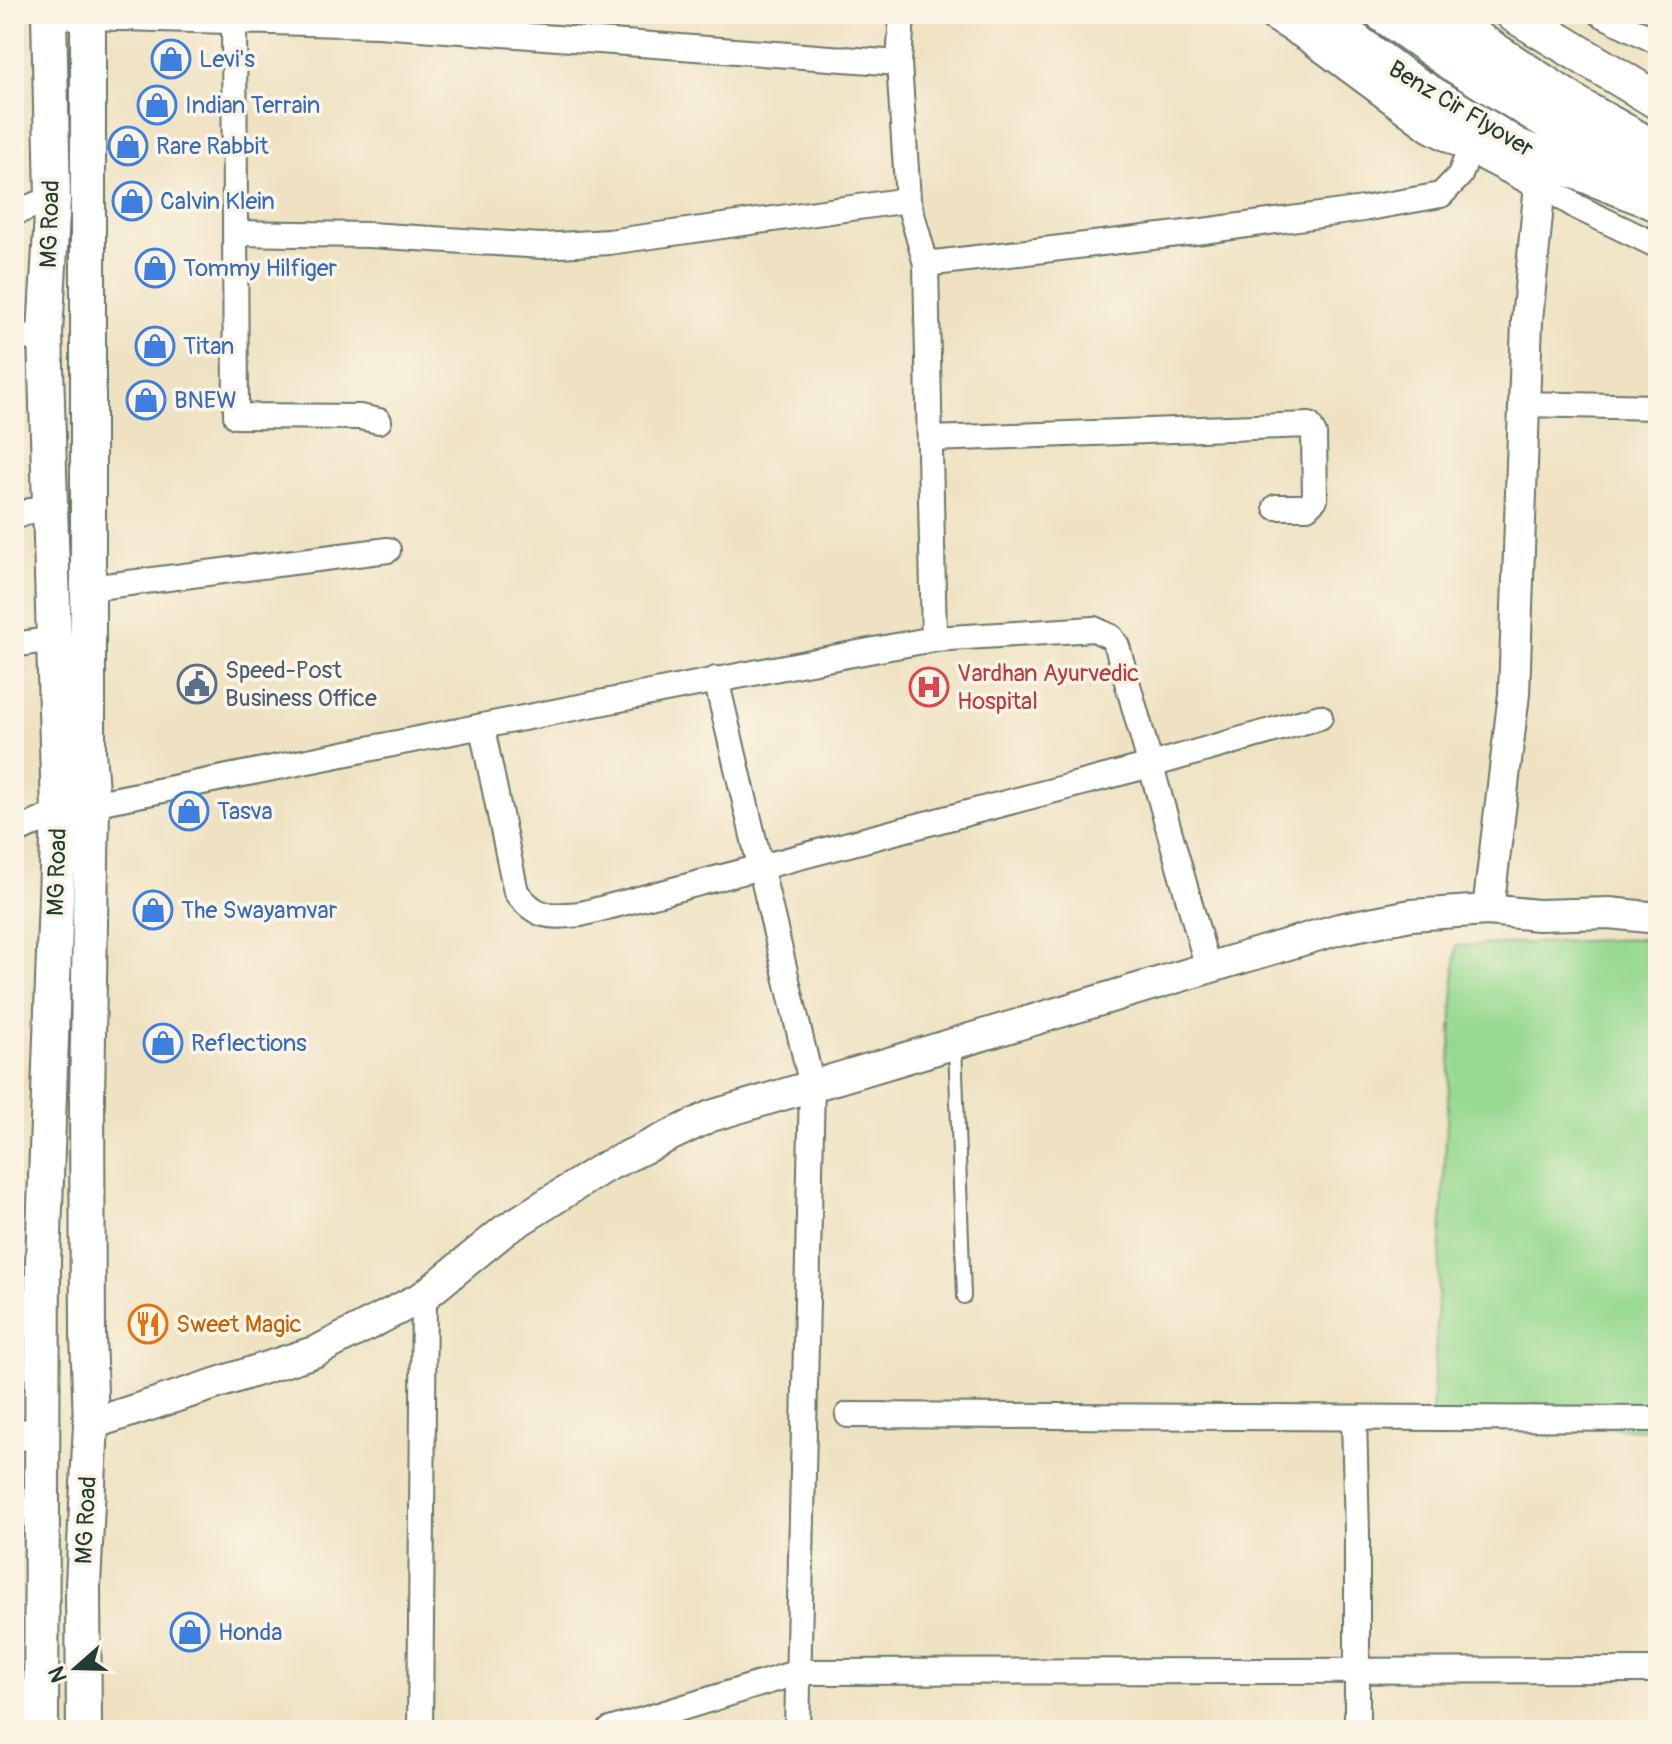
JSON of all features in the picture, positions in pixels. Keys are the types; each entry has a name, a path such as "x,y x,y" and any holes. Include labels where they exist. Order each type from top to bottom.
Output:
{"highway":[{"path":"1385,14 1453,62 1658,187"},
{"path":"1436,14 1583,110 1658,152"}],"main road":[{"name":"Benz Cir Flyover","path":"1318,14 1401,76 1517,147 1658,203"},
{"path":"1514,14 1658,101"},
{"name":"MG Road","path":"41,1730 28,1434 44,1248 59,812 52,503 30,336 48,279 53,198 49,15"},
{"name":"MG Road","path":"84,1730 83,1585 91,1424 87,1098 92,804 88,752 88,16"},
{"path":"48,279 88,278"},
{"path":"28,1434 91,1424"}],"street":[{"path":"902,14 899,63 908,200 926,264 934,639"},
{"path":"1272,14 1311,38 1431,127 1579,208 1658,246"},
{"path":"1601,14 1658,42"},
{"path":"49,15 234,17 378,25 899,63"},
{"path":"234,17 236,416 360,417 379,421"},
{"path":"926,264 1203,231 1441,195 1460,175 1470,149"},
{"path":"1488,910 1514,694 1527,320 1540,184"},
{"path":"14,213 53,198"},
{"path":"235,233 369,235 542,246 609,242 908,200"},
{"path":"1524,404 1658,407"},
{"path":"931,439 1309,425 1314,434 1315,499 1307,507 1276,507"},
{"path":"14,517 52,503"},
{"path":"90,588 388,550"},
{"path":"14,833 59,812 92,804 716,679 934,639 1094,629 1103,631 1117,646 1208,968"},
{"path":"14,645 53,639"},
{"path":"716,679 812,1086 797,1730"},
{"path":"482,728 516,892 529,909 553,917 581,914 1151,765 1320,717"},
{"path":"91,1424 317,1351 424,1296 505,1230 603,1168 711,1116 1339,929 1411,915 1488,910 1538,915 1609,913 1658,918"},
{"path":"420,1730 424,1296"},
{"path":"848,1415 1658,1419"},
{"path":"1354,1419 1357,1730"},
{"path":"610,1730 799,1672 1658,1670"}],"lane":[{"path":"955,1044 964,1297"}],"green space":[{"path":"1658,938 1658,1431 1432,1415 1456,946"}],"place":[{"name":"Levi's","path":"171,59"},
{"name":"Indian Terrain","path":"157,105"},
{"name":"Rare Rabbit","path":"128,146"},
{"name":"Calvin Klein","path":"132,201"},
{"name":"Tommy Hilfiger","path":"155,268"},
{"name":"Titan","path":"155,346"},
{"name":"BNEW","path":"146,400"},
{"name":"Speed-Post Business Office","path":"197,684"},
{"name":"Vardhan Ayurvedic Hospital","path":"929,687"},
{"name":"Tasva","path":"189,811"},
{"name":"The Swayamvar","path":"153,910"},
{"name":"Reflections","path":"163,1043"},
{"name":"Sweet Magic","path":"148,1324"},
{"name":"Honda","path":"190,1632"}]}
